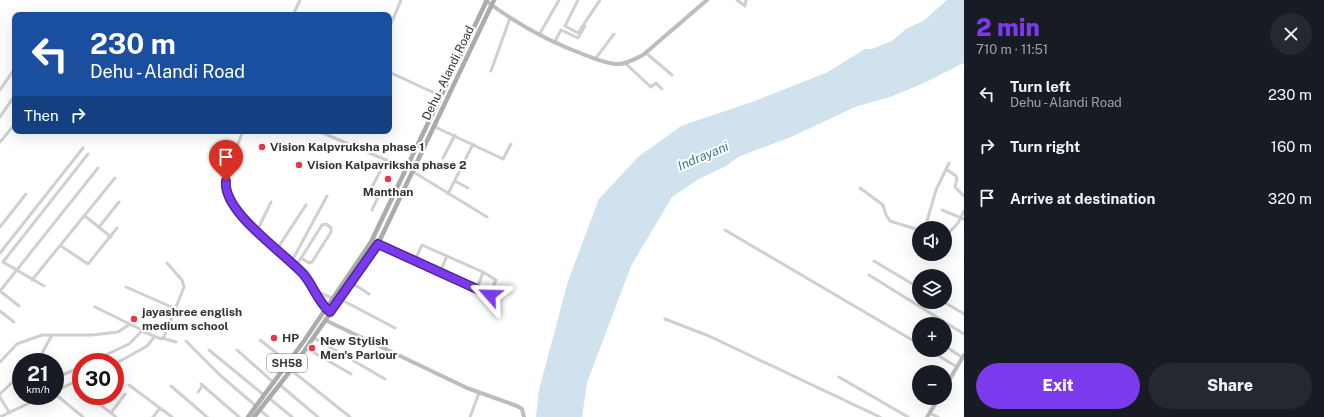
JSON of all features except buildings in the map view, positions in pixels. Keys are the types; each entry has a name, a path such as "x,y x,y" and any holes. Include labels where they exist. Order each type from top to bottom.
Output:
{"main road":[{"name":"Dehu - Alandi Road","path":"254,417 264,395 371,242 486,0"},
{"name":"Dehu - Alandi Road","path":"248,417 269,398 280,385 378,244 494,0"}],"street":[{"path":"294,12 300,0"},
{"path":"392,22 401,0"},
{"path":"486,0 510,18 554,43 612,63 625,63 646,53 708,0"},
{"path":"539,35 559,0"},
{"path":"578,0 565,26 578,33 586,23"},
{"path":"554,43 561,29 578,38 600,0"},
{"path":"740,1 745,6 746,0"},
{"path":"491,71 510,18"},
{"path":"596,58 614,34"},
{"path":"646,53 672,75"},
{"path":"625,63 652,87 656,83 662,89"},
{"path":"0,90 12,72"},
{"path":"392,73 441,96"},
{"path":"0,117 12,100"},
{"path":"434,126 503,159 511,144"},
{"path":"0,142 12,128"},
{"path":"242,134 225,188 236,208 276,251 302,273 325,308 330,312"},
{"path":"325,134 412,171 487,217"},
{"path":"443,158 454,135"},
{"path":"448,194 473,144"},
{"path":"0,252 83,148"},
{"path":"44,286 3,262 88,154"},
{"path":"372,210 379,195 372,190 372,187 386,160"},
{"path":"927,221 933,198 949,163"},
{"path":"19,306 0,291 98,168"},
{"path":"946,169 956,176 957,179 955,187 964,196"},
{"path":"32,280 115,178"},
{"path":"455,181 468,188"},
{"path":"860,188 883,204 886,215 890,221 912,228"},
{"path":"0,227 26,194"},
{"path":"293,259 328,196"},
{"path":"99,227 119,202"},
{"path":"257,231 272,202"},
{"path":"276,251 306,205"},
{"path":"942,210 962,219"},
{"path":"952,230 962,219 964,212"},
{"path":"85,216 111,237"},
{"path":"298,263 301,258 322,225 326,224 331,228 331,232 312,262 309,263 301,258"},
{"path":"61,246 88,264 118,228"},
{"path":"724,230 912,340"},
{"path":"378,244 490,295 496,280 483,272 422,245 415,260"},
{"path":"278,247 308,272 320,293 332,298"},
{"path":"440,272 447,256"},
{"path":"874,261 912,284"},
{"path":"162,338 176,309 183,292 184,285 167,263"},
{"path":"477,289 483,272"},
{"path":"869,275 964,334"},
{"path":"352,283 369,294"},
{"path":"126,287 176,309"},
{"path":"340,299 395,328"},
{"path":"95,307 155,336 176,342"},
{"path":"952,307 964,314"},
{"path":"0,311 14,322"},
{"path":"665,318 709,336 880,417"},
{"path":"326,320 479,393 517,406 522,409 524,417"},
{"path":"0,362 18,344 42,335 92,335 118,332 130,324"},
{"path":"110,353 129,344 144,331"},
{"path":"42,353 52,335"},
{"path":"124,359 147,346 155,336"},
{"path":"314,338 385,379"},
{"path":"260,340 288,362"},
{"path":"186,341 221,376 268,417"},
{"path":"306,348 351,374"},
{"path":"210,350 264,395"},
{"path":"237,350 274,382"},
{"path":"952,350 963,356 952,376"},
{"path":"941,357 957,367"},
{"path":"291,370 350,417"},
{"path":"839,377 908,417"},
{"path":"9,412 0,396 12,383"},
{"path":"129,385 172,417"},
{"path":"198,392 202,385 239,417"},
{"path":"280,385 318,417"},
{"path":"171,386 207,417"},
{"path":"470,417 479,393"},
{"path":"111,413 125,394"},
{"path":"269,398 292,417"},
{"path":"64,400 83,417"},
{"path":"0,417 24,405"},
{"path":"101,405 116,417"},
{"path":"934,405 928,415 938,417"},
{"path":"153,417 160,408"}],"water":[{"name":"Indrayani","path":"947,0 964,0 964,63 924,83 890,97 855,107 791,137 738,157 726,166 699,179 672,197 631,266 587,383 582,417 536,417 539,390 568,281 599,199 638,157 681,126 752,102 826,73 865,49 872,49 892,41 906,29 923,21"}],"place":[{"name":"Vision Kalpvruksha phase 1","path":"262,147"},
{"name":"Vision Kalpavriksha phase 2","path":"299,165"},
{"name":"Manthan","path":"388,179"},
{"name":"jayashree english medium school","path":"134,319"},
{"name":"HP","path":"274,338"},
{"name":"New Stylish Men's Parlour","path":"312,348"}],"route":[{"path":"226,181 226,193 236,208 276,251 306,277 321,304 330,312 378,244 490,295"}]}
